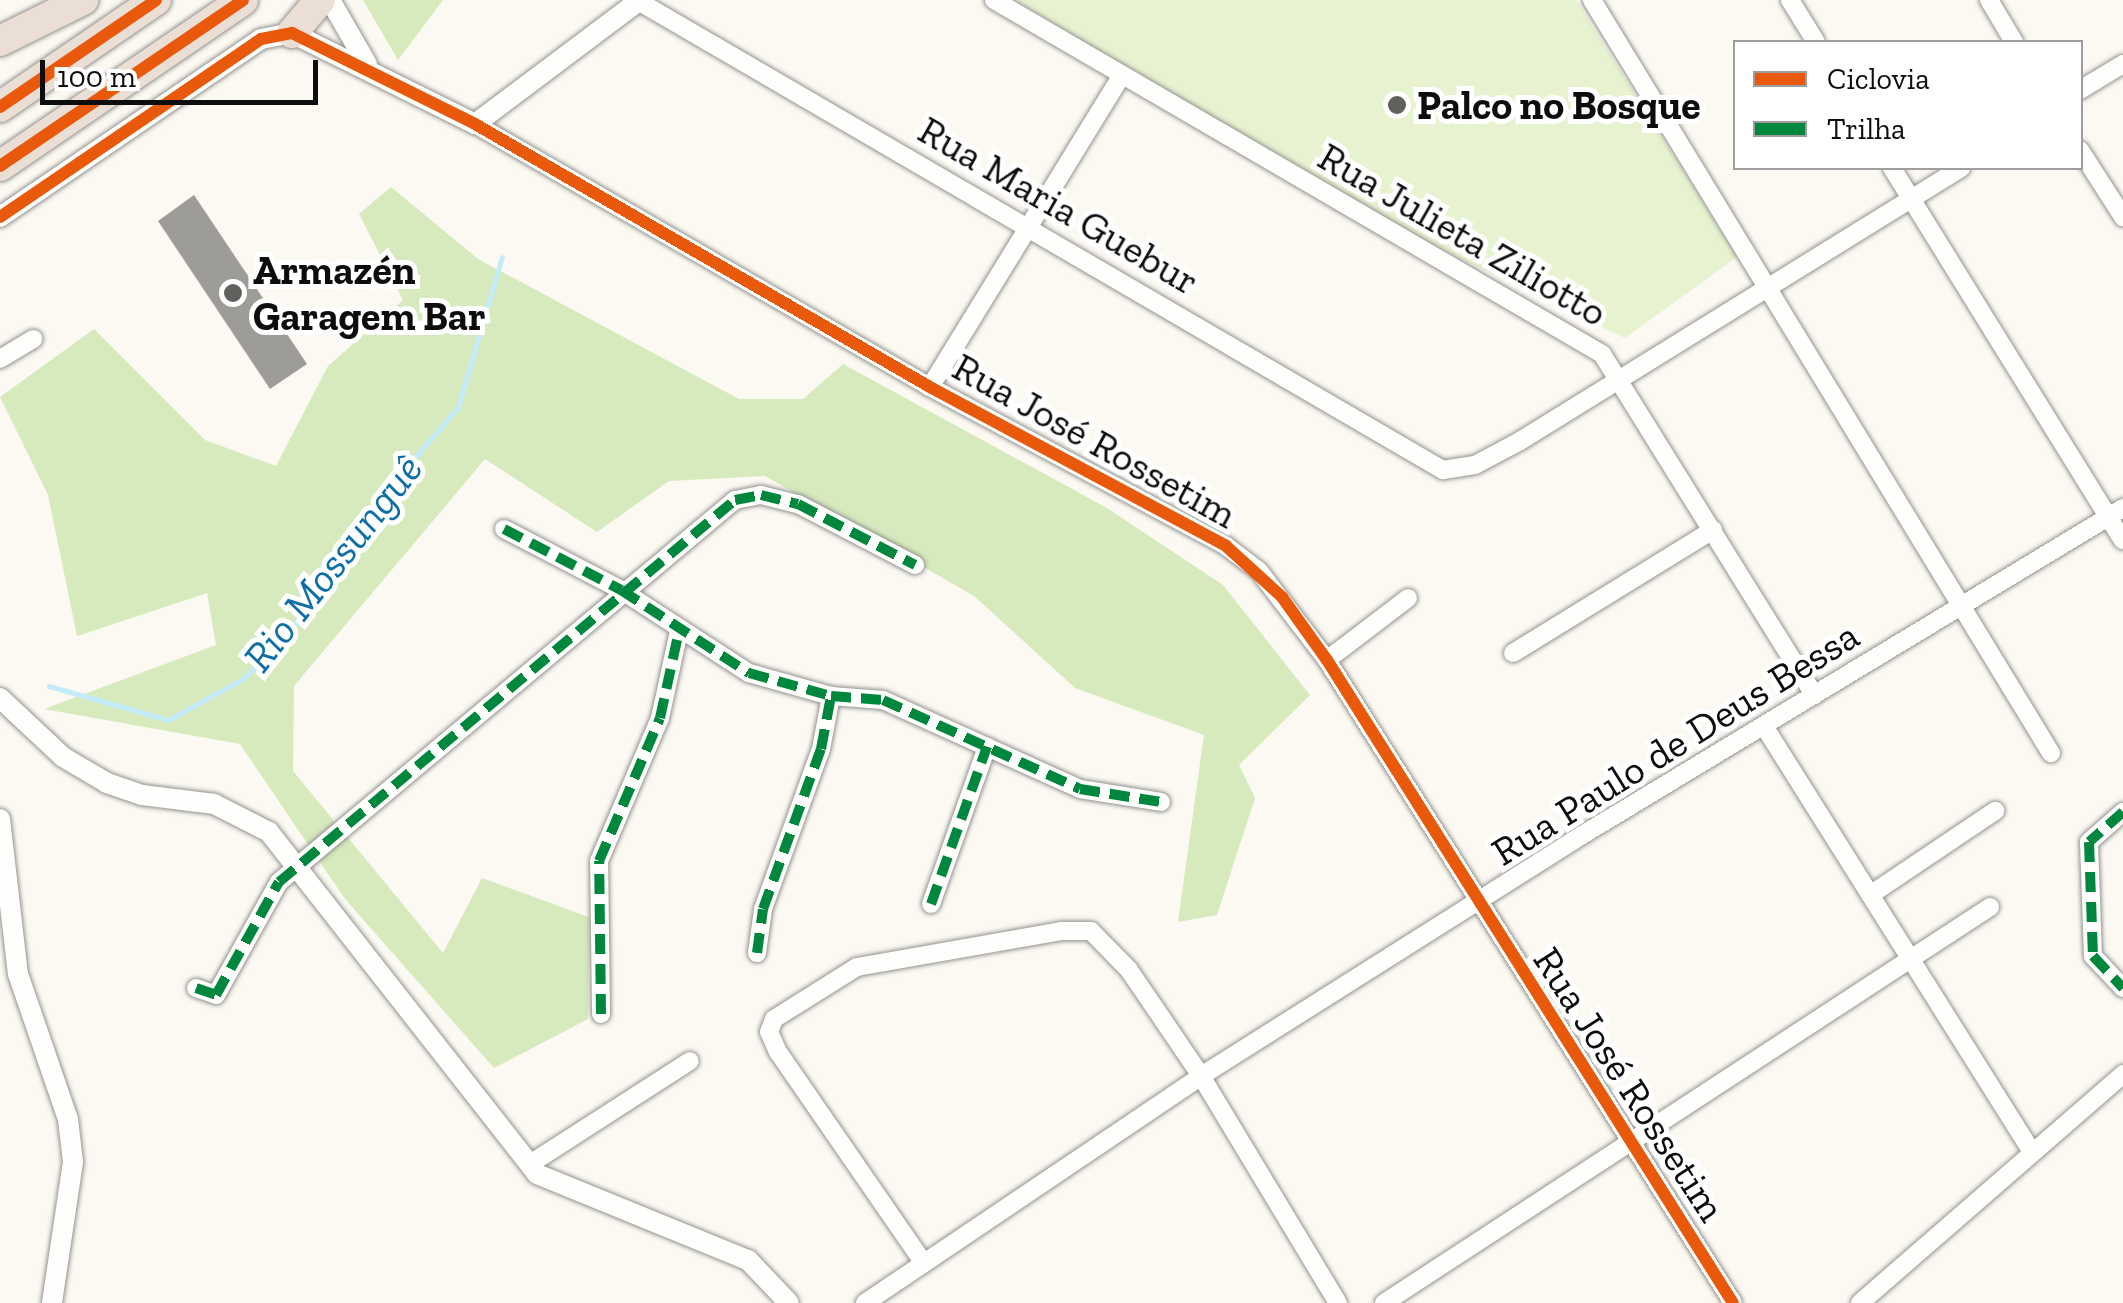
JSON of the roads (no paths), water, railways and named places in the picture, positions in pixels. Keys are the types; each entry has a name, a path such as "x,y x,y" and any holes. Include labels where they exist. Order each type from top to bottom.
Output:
{"highway":[{"path":"3,37 83,0"},
{"path":"0,107 156,0"},
{"path":"0,166 242,0"},
{"path":"292,33 320,0"}],"street":[{"path":"330,0 371,70"},
{"name":"Rua Julieta Ziliotto","path":"994,0 1602,354 1619,374 1814,695"},
{"path":"1592,0 2051,753"},
{"path":"1790,0 1815,40"},
{"path":"1988,0 2013,40"},
{"path":"475,124 639,1"},
{"name":"Rua Maria Guebur","path":"639,1 1443,470 1475,465 1520,441 1619,374"},
{"name":"Rua José Rossetim","path":"292,33 475,124 930,388 1226,546 1282,597 1327,660 1476,905 1732,1303"},
{"path":"0,217 260,39 292,33"},
{"path":"2083,88 2123,64"},
{"path":"930,388 1122,75"},
{"path":"2083,155 2123,217"},
{"path":"1893,170 2115,513 2123,540"},
{"path":"1619,374 1958,170"},
{"path":"0,359 33,339"},
{"path":"196,988 216,995 279,882 622,590 736,500 761,495 846,524 915,565"},
{"name":"Rua Paulo de Deus Bessa","path":"865,1303 1201,1076 2115,513"},
{"path":"504,529 622,590 748,673 831,696 883,700 1080,790 1161,802"},
{"path":"1512,653 1713,530"},
{"path":"1327,660 1408,598"},
{"path":"601,1014 599,862 660,718 679,631"},
{"path":"757,953 762,908 821,750 831,696"},
{"path":"4,702 62,757 108,783 246,814 300,865 537,1174 602,1204 748,1260 789,1303"},
{"path":"0,731 4,702"},
{"path":"1764,726 2032,1152"},
{"path":"932,904 987,747"},
{"path":"1870,895 1995,811"},
{"path":"2123,812 2089,842 2094,956 2123,988"},
{"path":"0,819 4,911 18,974 68,1118 72,1147 68,1215 52,1303"},
{"path":"1384,1303 1631,1147 1990,907"},
{"path":"923,1262 778,1052 770,1032 774,1019 857,967 1061,931 1091,932 1116,954 1201,1076 1338,1303"},
{"path":"530,1164 690,1061"},
{"path":"1860,1303 2123,1074"}],"waterway":[{"name":"Rio Mossunguê","path":"49,686 168,720 243,679 295,625 315,574 458,407 502,257"}],"place":[{"name":"Palco no Bosque","path":"1397,105"},
{"name":"Armazén Garagem Bar","path":"233,293"}]}
